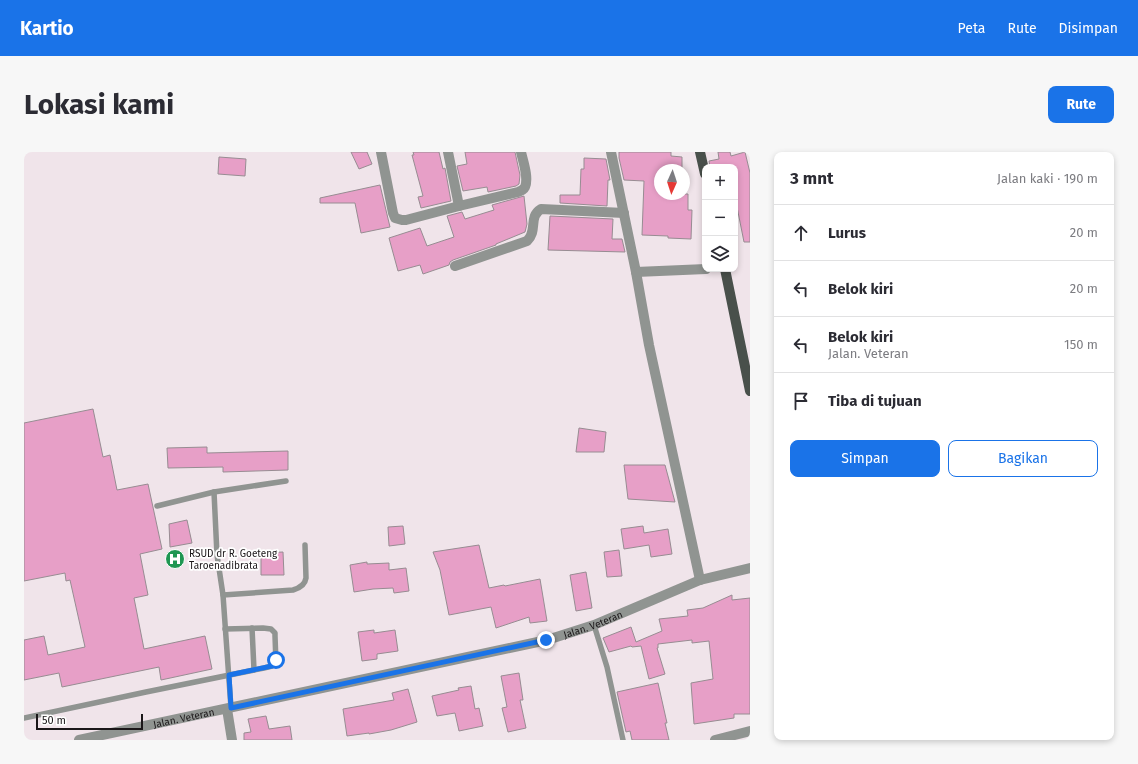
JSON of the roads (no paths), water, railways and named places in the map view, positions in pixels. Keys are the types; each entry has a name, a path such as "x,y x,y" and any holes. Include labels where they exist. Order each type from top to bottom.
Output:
{"main road":[{"path":"700,152 703,164"},
{"path":"726,272 750,391"}],"street":[{"path":"381,152 393,213 395,218 402,220 522,190 525,187 527,178 521,152"},
{"path":"448,152 459,206"},
{"path":"611,152 636,272 649,345 700,580"},
{"path":"456,266 527,241 531,238 533,233 534,216 537,211 541,209 624,213"},
{"path":"636,272 702,269"},
{"name":"Jalan. Veteran","path":"78,740 546,640 594,625 700,580 750,568"},
{"path":"229,708 232,740"},
{"path":"715,740 750,730"}],"lane":[{"path":"158,506 214,492 286,481"},
{"path":"214,492 217,555 223,595 229,675 229,708"},
{"path":"223,595 298,589 305,582 306,578 305,544"},
{"path":"594,625 607,667 623,740"},
{"path":"252,628 254,670"},
{"path":"24,718 254,670 272,666 276,663 275,633 271,629 225,629"}],"place":[{"name":"RSUD dr R. Goeteng Taroenadibrata","path":"175,559"}]}
